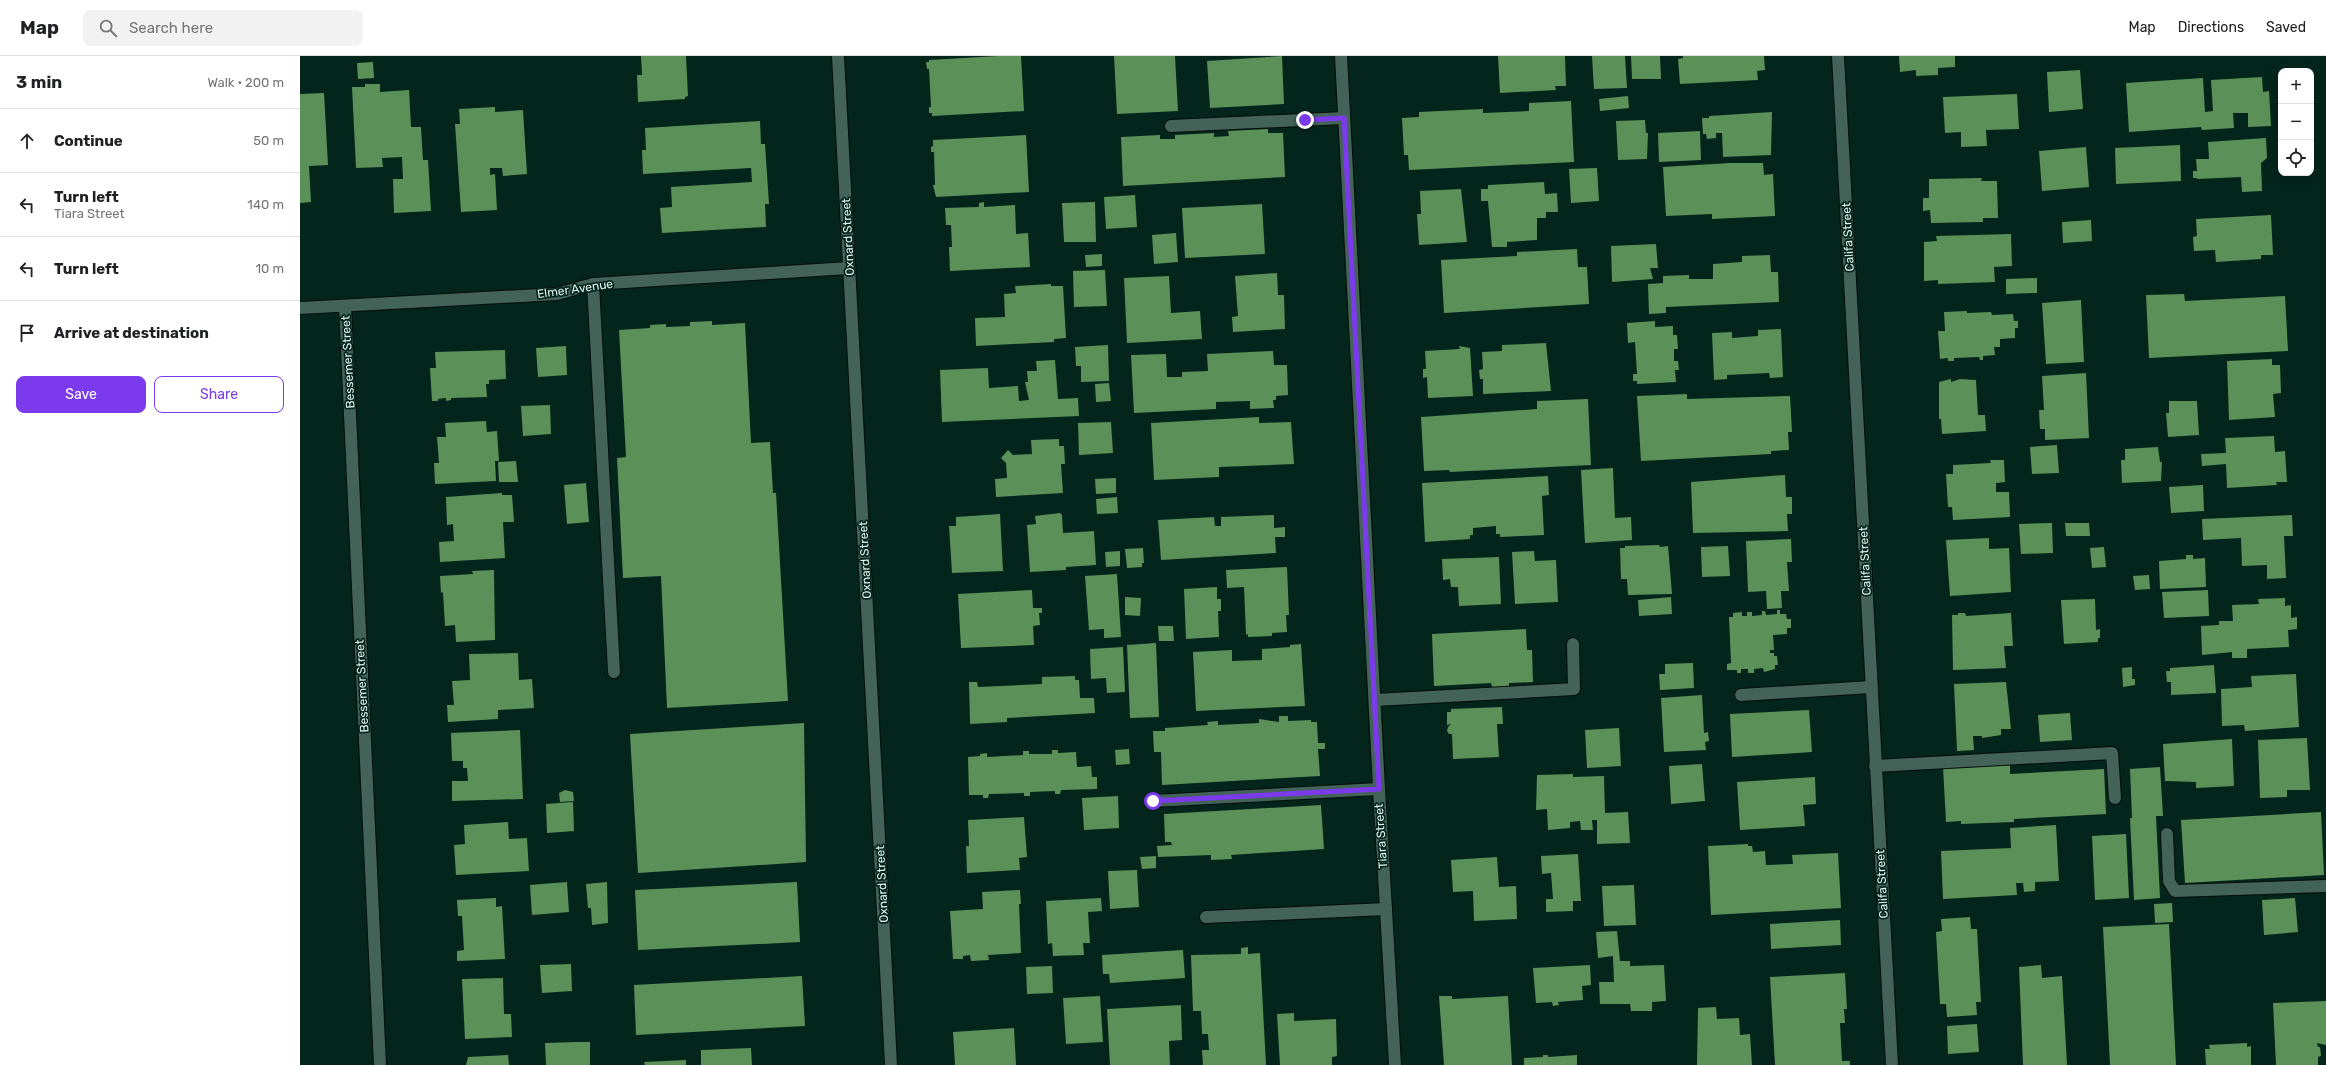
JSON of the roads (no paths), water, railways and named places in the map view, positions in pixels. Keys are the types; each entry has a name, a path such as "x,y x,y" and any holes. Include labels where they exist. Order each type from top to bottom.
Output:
{"street":[{"name":"Oxnard Street","path":"838,56 891,1065"},
{"name":"Tiara Street","path":"1341,56 1379,789 1395,1065"},
{"name":"Califa Street","path":"1838,56 1892,1065"},
{"path":"1171,126 1344,118"},
{"name":"Elmer Avenue","path":"300,308 557,294 593,284 849,268"},
{"path":"593,284 614,672"},
{"name":"Bessemer Street","path":"345,306 380,1065"},
{"path":"1375,700 1574,689 1573,644"},
{"path":"1741,695 1871,687"},
{"path":"1875,766 2112,753 2115,798"},
{"path":"1153,801 1379,789"},
{"path":"2167,834 2169,881 2175,891 2326,886"},
{"path":"1206,917 1386,909"}]}
